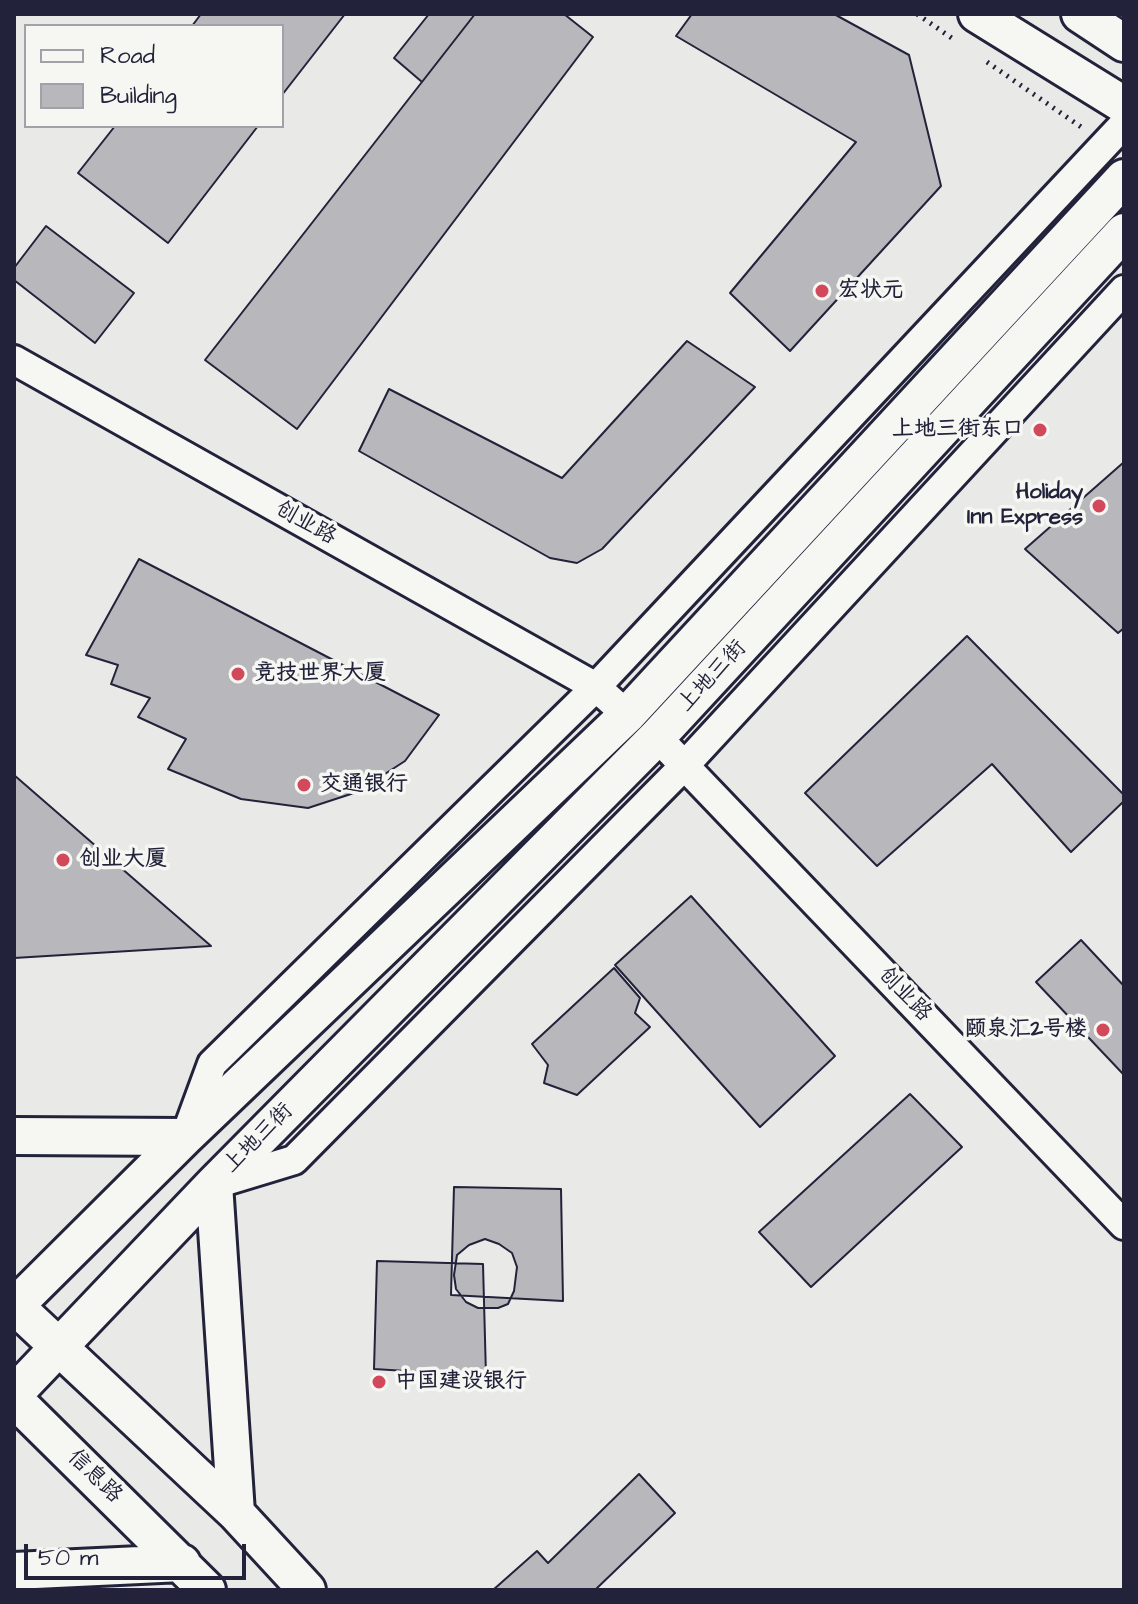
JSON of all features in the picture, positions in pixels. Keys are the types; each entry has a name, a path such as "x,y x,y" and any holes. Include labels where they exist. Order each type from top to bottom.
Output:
{"main road":[{"path":"977,14 1124,105"},
{"path":"1080,14 1124,43"},
{"name":"上地三街","path":"14,1306 185,1137 627,715 1124,178"},
{"name":"上地三街","path":"214,1184 657,737 1124,232"},
{"path":"14,1136 185,1137"},
{"path":"14,1396 214,1184"},
{"path":"214,1184 236,1513"},
{"path":"14,1306 236,1513 307,1590"},
{"name":"信息路","path":"14,1396 207,1590"},
{"path":"14,1571 182,1563"}],"street":[{"name":"上地三街","path":"185,1137 212,1064 596,687 1115,134"},
{"name":"上地三街","path":"214,1184 294,1160 685,765 1124,290"},
{"name":"创业路","path":"14,360 596,687 627,715"},
{"name":"创业路","path":"657,737 1124,1225"}],"path":[{"path":"917,14 967,49"},
{"path":"980,57 1115,134"}],"building":[{"path":"201,14 345,14 284,92 284,24 194,24"},
{"path":"429,14 475,14 422,82 394,58"},
{"path":"475,14 564,14 593,37 297,429 205,360"},
{"path":"692,14 834,14 909,55 941,186 790,351 730,293 856,142 676,36"},
{"path":"113,128 256,128 168,243 78,173"},
{"path":"46,226 134,293 95,343 14,280 14,268"},
{"path":"687,341 755,387 602,549 577,563 550,558 359,451 389,389 562,478"},
{"name":"Holiday Inn Express","path":"1124,462 1124,628 1118,633 1025,549"},
{"name":"竞技世界大厦","path":"139,559 439,715 405,761 357,792 308,808 241,799 168,769 186,739 138,717 150,698 111,684 118,665 86,655"},
{"path":"967,636 1124,795 1124,801 1071,852 992,764 877,866 805,793"},
{"name":"创业大厦","path":"14,775 211,946 14,958"},
{"path":"691,896 835,1056 760,1127 615,965"},
{"name":"颐泉汇2号楼","path":"1081,940 1124,986 1124,1075 1036,982"},
{"path":"614,968 640,998 635,1013 650,1027 577,1095 544,1083 548,1065 532,1044"},
{"path":"910,1094 962,1147 811,1287 759,1232"},
{"path":"454,1187 561,1189 563,1301 451,1295"},
{"path":"485,1239 512,1253 517,1267 514,1291 508,1304 498,1308 478,1308 466,1302 456,1289 454,1275 457,1255 469,1245"},
{"path":"377,1261 483,1264 486,1376 374,1369"},
{"path":"639,1474 675,1513 595,1590 493,1590 537,1551 548,1563"}],"place":[{"name":"宏状元","path":"822,291"},
{"name":"上地三街东口","path":"1040,430"},
{"name":"Holiday Inn Express","path":"1099,506"},
{"name":"竞技世界大厦","path":"238,674"},
{"name":"交通银行","path":"304,785"},
{"name":"创业大厦","path":"63,860"},
{"name":"颐泉汇2号楼","path":"1103,1030"},
{"name":"中国建设银行","path":"379,1382"}]}
